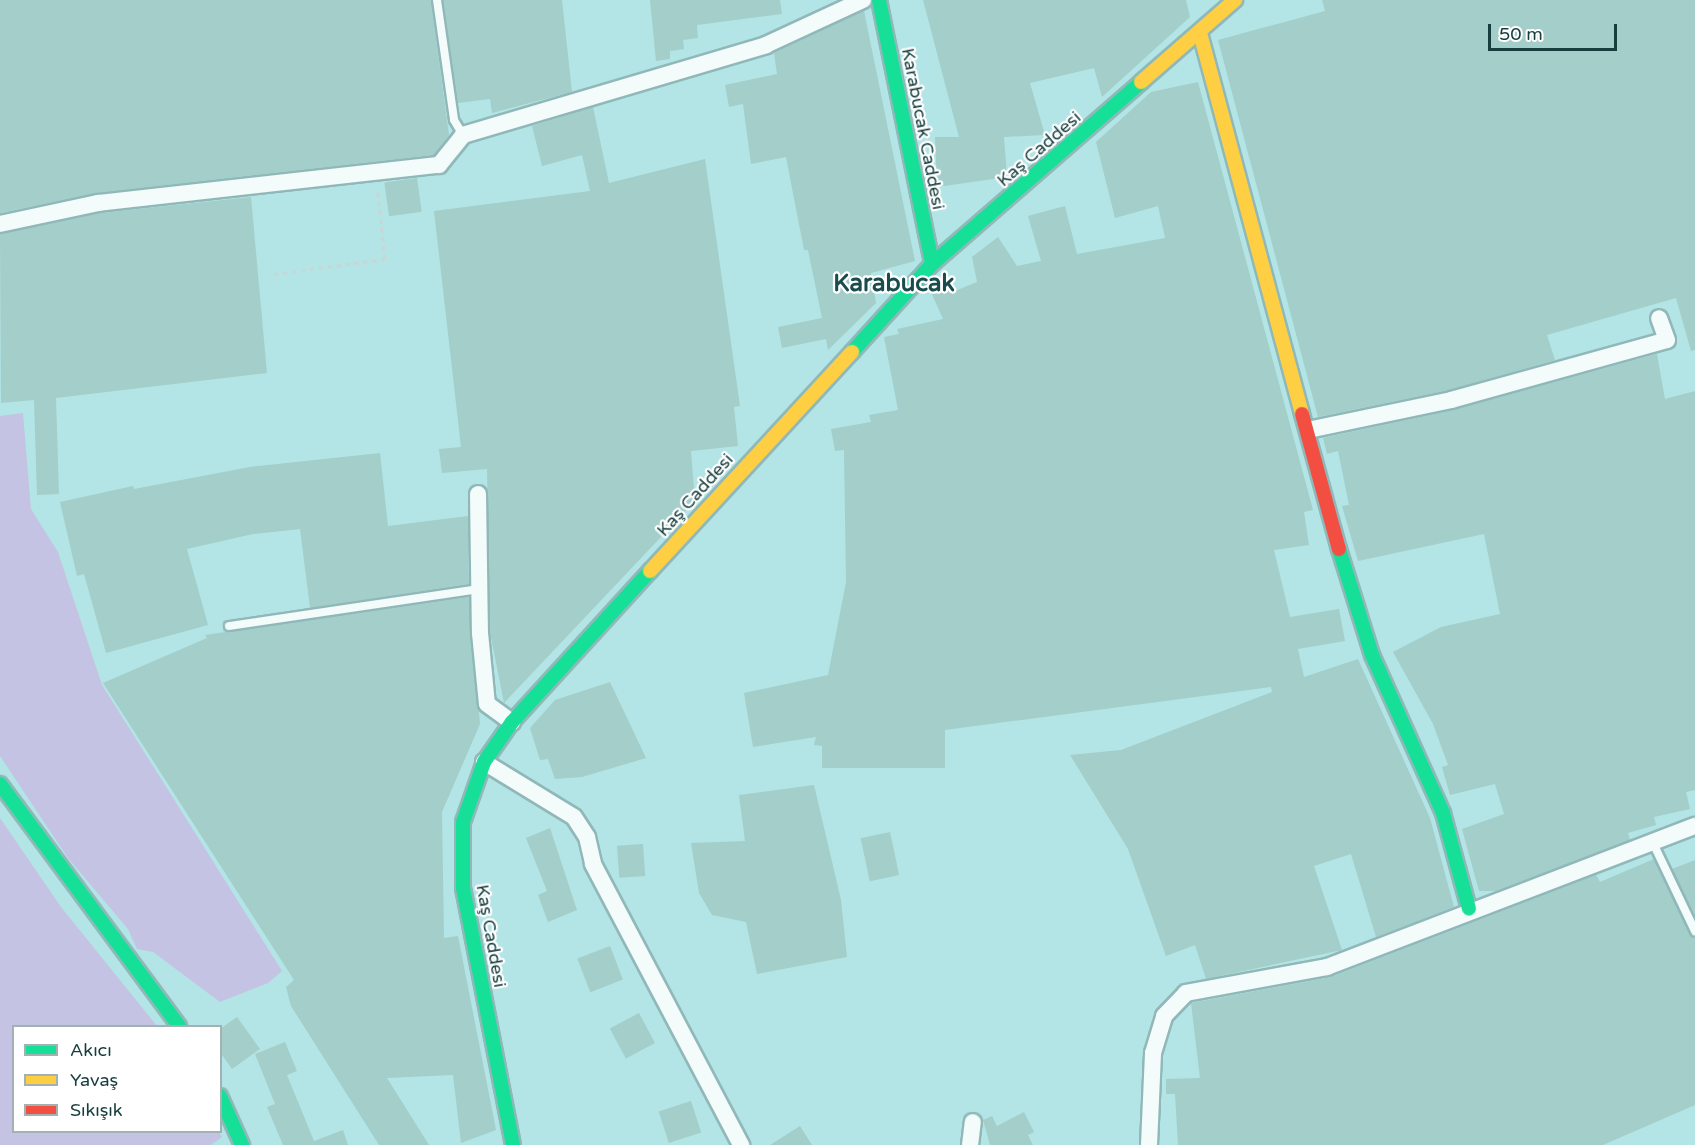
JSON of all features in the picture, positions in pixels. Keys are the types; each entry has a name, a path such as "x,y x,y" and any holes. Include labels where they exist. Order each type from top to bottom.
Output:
{"street":[{"path":"0,224 98,203 439,165 463,135 766,45 863,0"},
{"name":"Karabucak Caddesi","path":"879,0 932,264"},
{"name":"Kaş Caddesi","path":"513,1145 463,888 463,822 484,762 512,722 932,264 1200,33 1235,0"},
{"path":"1200,33 1372,656 1443,813 1469,909"},
{"path":"1308,430 1451,400 1667,340 1659,318"},
{"path":"478,494 480,589 487,704 512,722"},
{"path":"484,762 574,817 586,837 593,864 741,1145"},
{"path":"0,784 178,1025"},
{"path":"1149,1145 1153,1053 1164,1016 1186,993 1327,967 1469,909 1695,826"},
{"path":"222,1100 242,1145"},
{"path":"970,1145 973,1122"}],"lane":[{"path":"437,0 454,120 463,135"},
{"path":"229,626 480,589"},
{"path":"1653,843 1695,931"}],"path":[{"path":"274,274 385,259 375,173"}],"shaded area":[{"path":"23,413 31,509 58,552 102,685 282,971 268,983 220,1002 153,952 137,949 128,929 68,858 0,756 0,416"},
{"path":"0,818 61,907 156,1025 12,1025 12,1133 220,1133 222,1137 211,1145 0,1145"}],"building":[{"path":"0,0 431,0 449,135 434,155 97,193 0,213"},
{"path":"443,0 562,0 572,92 492,113 490,99 458,103"},
{"path":"650,0 780,0 782,14 697,25 698,38 683,40 684,49 670,51 670,59 656,61"},
{"path":"923,0 1186,0 1190,17 1102,97 1094,68 1030,83 1045,135 1004,137 1007,177 937,187 935,137 959,137"},
{"path":"1322,0 1695,0 1695,350 1691,351 1676,298 1547,335 1555,360 1449,390 1318,417 1218,40 1325,11"},
{"path":"864,11 915,261 871,273 876,303 828,350 826,339 782,348 778,327 822,318 808,250 804,250 786,157 751,164 743,104 729,107 725,85 777,74 774,53"},
{"path":"1198,82 1313,510 1304,512 1309,545 1274,550 1290,617 1339,609 1345,641 1298,649 1304,677 1358,659 1430,818 1454,907 1376,937 1351,854 1314,866 1342,950 1206,979 1195,945 1166,956 1128,849 1070,755 1121,750 1272,692 1271,687 945,730 945,768 822,768 822,746 814,745 816,737 753,747 744,693 828,675 846,582 844,450 835,451 831,429 871,422 869,415 898,410 884,337 899,334 897,329 943,319 931,292 947,286 950,293 977,282 972,257 998,237 1017,266 1041,261 1028,216 1065,206 1077,254 1165,238 1158,206 1115,218 1096,142 1151,92"},
{"path":"593,107 609,183 705,159 740,406 734,407 738,446 691,451 695,501 504,703 490,632 487,469 442,473 439,449 461,447 434,211 590,191 582,155 542,166 532,126"},
{"path":"417,178 422,212 389,216 384,183"},
{"path":"251,197 267,373 56,398 59,494 37,495 34,400 1,403 0,234 100,213"},
{"path":"1657,354 1665,399 1695,391 1695,790 1686,792 1690,809 1654,817 1656,825 1628,833 1630,840 1496,891 1479,891 1462,829 1504,814 1495,784 1450,795 1442,767 1448,765 1433,724 1393,652 1441,627 1500,614 1484,534 1358,561 1342,506 1349,505 1338,451 1327,454 1323,438 1453,410"},
{"path":"380,453 388,526 468,516 469,584 310,608 300,529 253,534 187,549 208,625 106,653 84,574 77,576 60,502 133,486 134,489 250,467"},
{"path":"469,597 480,724 442,812 444,938 458,936 496,1130 461,1143 453,1075 387,1078 429,1145 379,1145 291,1006 286,987 294,980 103,683 207,638 205,635"},
{"path":"610,682 646,758 582,777 555,779 548,759 540,760 530,728 555,700"},
{"path":"814,785 841,900 847,957 757,974 746,922 712,915 699,893 691,843 745,841 739,795"},
{"path":"550,828 577,910 548,922 538,895 547,891 526,838"},
{"path":"890,832 899,875 870,881 861,838"},
{"path":"643,844 645,876 619,878 617,846"},
{"path":"1654,859 1695,937 1695,1105 1603,1145 1178,1145 1175,1094 1166,1094 1166,1079 1200,1078 1191,1003 1331,977 1596,875 1600,882"},
{"path":"1695,860 1695,916 1672,869"},
{"path":"610,946 623,980 590,992 577,959"},
{"path":"639,1013 655,1043 626,1059 610,1028"},
{"path":"237,1017 260,1049 232,1069 222,1055 222,1028"},
{"path":"285,1042 297,1071 287,1075 314,1141 343,1130 348,1145 283,1145 267,1107 275,1104 255,1054"},
{"path":"691,1101 701,1132 669,1143 659,1112"},
{"path":"1024,1112 1034,1132 1028,1135 1033,1145 990,1145 983,1120 992,1116 997,1126"},
{"path":"800,1126 812,1145 770,1145"}],"traffic: fast":[{"path":"879,0 932,264"},
{"path":"852,352 932,264 1141,82"},
{"path":"1339,549 1372,655 1443,813 1469,909"},
{"path":"513,1145 463,888 463,822 484,762 512,722 650,571"},
{"path":"0,784 178,1025"},
{"path":"222,1100 242,1145"}],"traffic: slow":[{"path":"1141,82 1235,0"},
{"path":"1200,33 1302,414"},
{"path":"650,571 852,352"}],"traffic: jam":[{"path":"1302,414 1339,549"}],"district":[{"name":"Karabucak","path":"894,284"}]}
